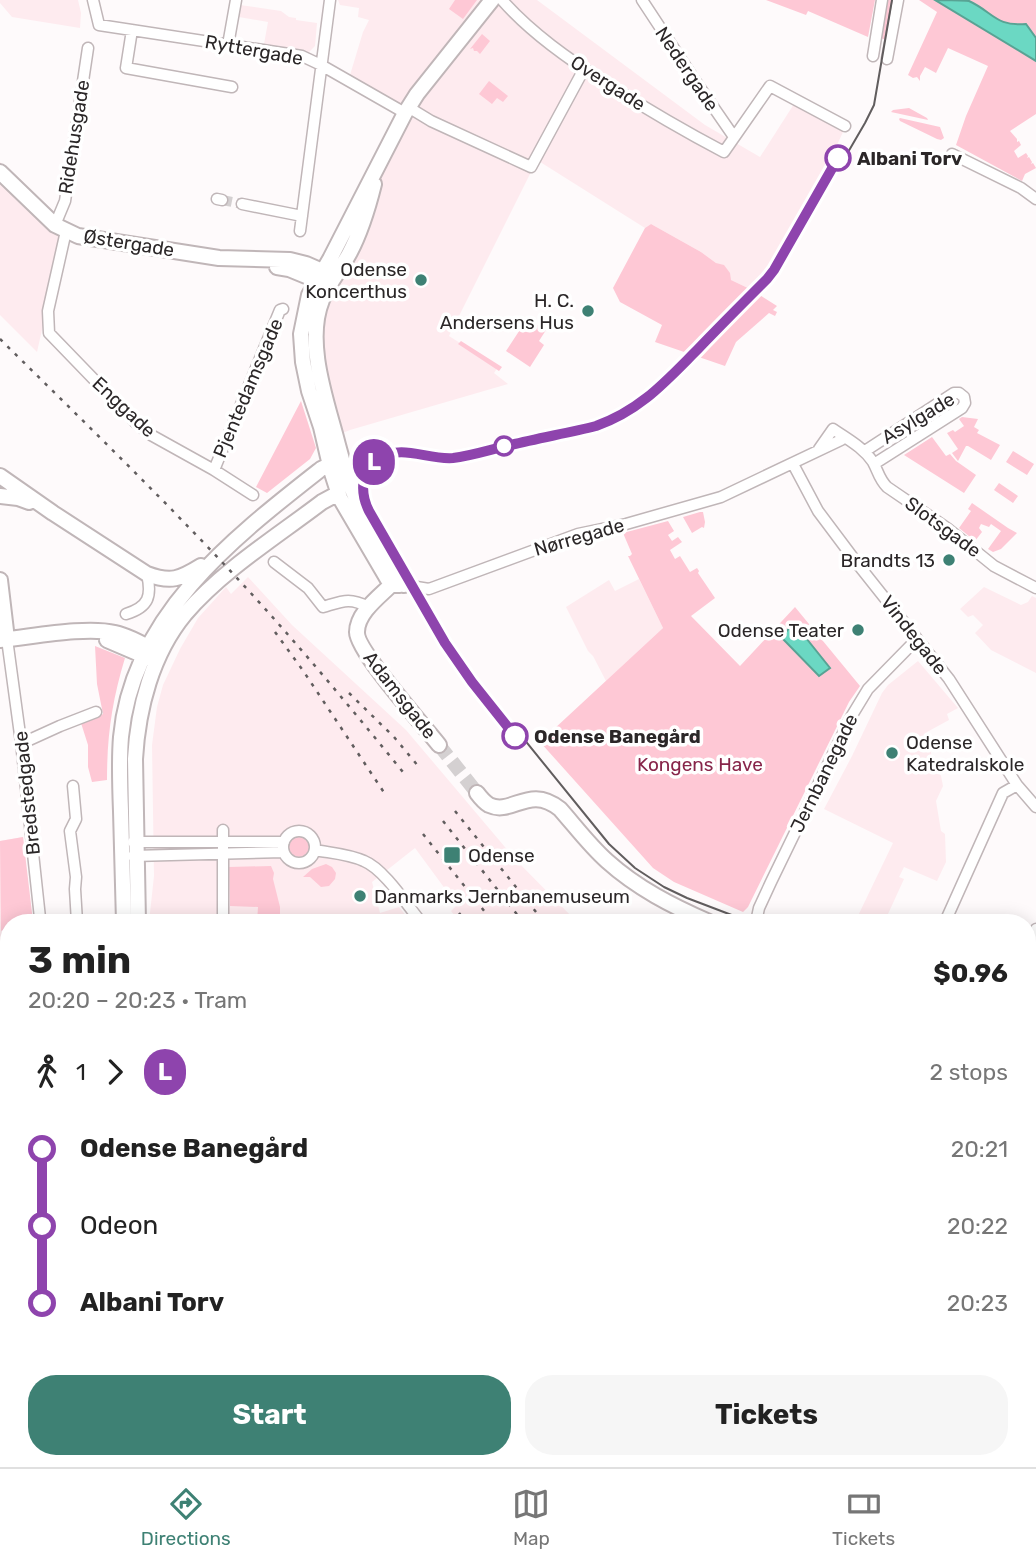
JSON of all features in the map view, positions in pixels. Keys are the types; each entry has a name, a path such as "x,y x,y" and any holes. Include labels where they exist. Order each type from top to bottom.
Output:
{"street":[{"name":"Ryttergade","path":"93,0 99,25 302,56 406,110 531,167 584,69"},
{"path":"228,45 236,0"},
{"path":"300,231 330,0"},
{"path":"398,585 340,498 328,410 309,352 310,319 330,259 406,110 492,0"},
{"name":"Overgade","path":"502,0 546,41 584,69 658,116 724,152 734,137"},
{"name":"Nedergade","path":"642,0 734,137"},
{"path":"873,56 882,0"},
{"path":"887,59 898,0"},
{"name":"Ryttergade","path":"132,30 126,68 232,87"},
{"name":"Ridehusgade","path":"48,325 88,48"},
{"path":"734,137 770,86 845,126"},
{"path":"952,154 1021,188 1036,200"},
{"path":"287,528 301,511 332,487 336,472 309,391 303,362 301,334 309,295 351,252 361,228 380,162"},
{"name":"Østergade","path":"0,173 61,228 78,236 219,258 290,260 306,264 322,280"},
{"path":"242,204 302,216"},
{"name":"Pjentedamsgade","path":"214,470 280,310 283,309"},
{"name":"Enggade","path":"48,325 49,333 136,423 151,435 253,495"},
{"name":"Asylgade","path":"754,482 817,452 833,429 865,452 954,393 963,395 965,403 962,408 874,464"},
{"name":"Slotsgade","path":"865,452 874,464 879,478 887,486 947,528 994,566 1036,588"},
{"name":"Vindegade","path":"793,464 818,511 949,679 1017,785 1036,807"},
{"path":"52,513 18,498 0,496 3,478 146,574 167,580 181,578 222,550 269,509 325,467 336,472 351,486 398,585"},
{"name":"Nørregade","path":"398,585 429,590 578,534 703,503 754,482"},
{"path":"125,914 136,738 152,654 194,605 220,581 331,496 340,498"},
{"path":"137,914 120,784 121,736 129,693 152,654 172,607 222,550"},
{"path":"274,562 308,588 323,607 345,600 355,600 369,607"},
{"path":"126,614 139,610 145,603 149,585 146,574"},
{"name":"Bredstedgade","path":"0,580 4,639 21,742 40,914"},
{"name":"Adamsgade","path":"398,585 369,607 359,622 358,640 439,745"},
{"path":"4,639 89,631 152,654"},
{"name":"Jernbanegade","path":"758,914 771,882 851,717 868,689 917,639"},
{"path":"21,742 96,712"},
{"path":"949,914 1003,793 1017,785"},
{"name":"Bredstedgade","path":"73,786 76,819 70,831 76,877 77,914"},
{"path":"477,793 489,805 501,807 533,799 552,803 604,859 665,901 692,914"},
{"path":"223,830 223,914"},
{"path":"292,832 303,832 314,840 315,850 311,859 298,864 289,860 284,847 292,832"},
{"path":"130,848 222,843 284,847"},
{"path":"130,848 222,855 284,847"},
{"path":"315,850 355,857 371,864 414,914"}],"shaded area":[{"path":"0,0 78,0 80,28 12,17"},
{"path":"338,0 537,0 705,125 760,157 794,104 844,130 811,200 778,257 752,290 731,280 716,263 701,252 651,224 645,228 537,160 449,336 498,367 494,373 508,384 333,437 310,375 306,344 316,291 401,104 350,75 369,20 358,17 359,8 340,5"},
{"path":"935,0 969,1 1001,21 1026,24 1036,38 1036,61"},
{"path":"240,5 281,11 296,20 317,23 315,46 309,52 264,44 268,22 239,17"},
{"path":"0,162 66,223 37,352 0,315"},
{"path":"248,577 292,625 406,730 516,860 569,914 453,914 451,911 457,905 415,848 372,882 380,913 399,907 405,914 150,914 154,876 152,745 157,707 163,685 198,618 226,587 231,594"},
{"path":"639,579 663,628 606,681 566,607 609,580 615,591"},
{"path":"984,587 1021,605 1028,602 1032,596 1036,598 1036,673 991,650 975,633 983,625 973,615 968,617 960,609"},
{"path":"794,623 830,668 819,676 781,637"},
{"name":"Odense Katedralskole","path":"918,661 958,708 947,714 949,720 927,732 932,758 943,786 936,801 941,831 945,834 946,862 937,881 904,867 899,877 904,879 888,914 859,914 893,843 824,809 888,685"},
{"path":"23,837 32,914 0,914 0,841"}],"green space":[{"path":"455,0 477,0 463,19 449,9"},
{"path":"766,0 875,0 868,37 808,11 806,15"},
{"path":"886,0 895,0 887,40 880,38"},
{"path":"919,0 935,0 1036,61 1036,114 1010,131 1021,145 1014,151 1018,158 1026,153 1036,168 1025,174 1022,181 956,145 988,66 948,48 936,73 925,67 920,81 917,77 908,75 937,12"},
{"path":"967,0 1036,0 1036,38 1026,24 1002,21"},
{"path":"482,34 490,41 480,54 473,48 470,49"},
{"path":"489,81 508,96 503,102 497,98 492,104 479,94"},
{"path":"909,108 927,118 928,120 891,112"},
{"path":"900,118 940,127 944,138 937,139 900,121"},
{"path":"651,224 716,263 724,265 731,280 777,306 773,310 777,312 775,316 769,313 736,342 725,366 655,342 662,325 620,302 613,288 645,228"},
{"path":"527,319 546,330 539,341 544,345 530,367 506,351"},
{"path":"461,341 502,367 499,371 458,344"},
{"path":"301,401 316,448 310,459 267,493 256,487"},
{"path":"959,419 978,419 974,427 979,430 977,433 1000,445 991,460 968,446 958,461 952,453 958,449 947,433 953,430 955,432 964,426"},
{"path":"932,437 946,456 950,454 976,475 964,493 904,455"},
{"path":"1013,451 1034,464 1027,475 1006,462"},
{"path":"999,483 1018,496 1013,503 994,490"},
{"path":"972,503 1017,533 1001,549 993,552 988,549 1001,531 991,524 989,527 981,524 979,528 982,532 975,541 959,528 971,511 968,509"},
{"path":"703,512 704,528 692,533 683,517"},
{"name":"Kongens Have","path":"668,521 674,531 668,535 672,541 678,537 682,542 670,550 675,559 680,556 690,572 697,568 715,598 691,616 740,666 795,607 860,686 849,702 748,907 743,912 674,882 653,868 540,742 663,628 628,556 632,554 623,533"},
{"path":"95,646 125,658 111,718 107,780 92,782 88,767 88,745 81,723 103,714 97,684"},
{"path":"23,837 32,914 1,914 0,841"},
{"path":"295,837 303,837 309,847 303,857 295,857 289,851 289,843"},
{"path":"326,864 336,873 329,886 321,887 310,877 303,877 312,869"},
{"path":"271,866 280,914 258,914 258,907 230,906 229,867"}],"tunnel":[{"path":"222,200 242,204"},
{"path":"439,745 477,793"}],"tram line":[{"path":"729,914 664,887 635,868 609,844 476,680 449,641 372,509 368,485 377,466 386,459 409,457 460,461 597,430 625,418 650,402 766,287 780,269 874,105 892,0"},
{"name":"L","path":"515,736 445,643 369,511 362,487 368,470 376,460 391,452 408,452 438,458 466,456 596,426 636,407 664,384 767,279 838,158"}],"railway":[{"path":"0,339 248,590 329,682 407,777"},
{"path":"275,632 385,794"},
{"path":"349,693 394,737 419,767"},
{"path":"455,811 538,914"},
{"path":"443,821 517,914"},
{"path":"423,834 487,914"}],"place":[{"name":"Albani Torv","path":"838,158"},
{"name":"Odense Koncerthus","path":"421,280"},
{"name":"H. C. Andersens Hus","path":"588,311"},
{"name":"Brandts 13","path":"949,560"},
{"name":"Odense Teater","path":"858,630"},
{"name":"Odense Banegård","path":"515,736"},
{"name":"Odense Katedralskole","path":"892,753"},
{"name":"Odense","path":"452,855"},
{"name":"Danmarks Jernbanemuseum","path":"360,896"}]}
